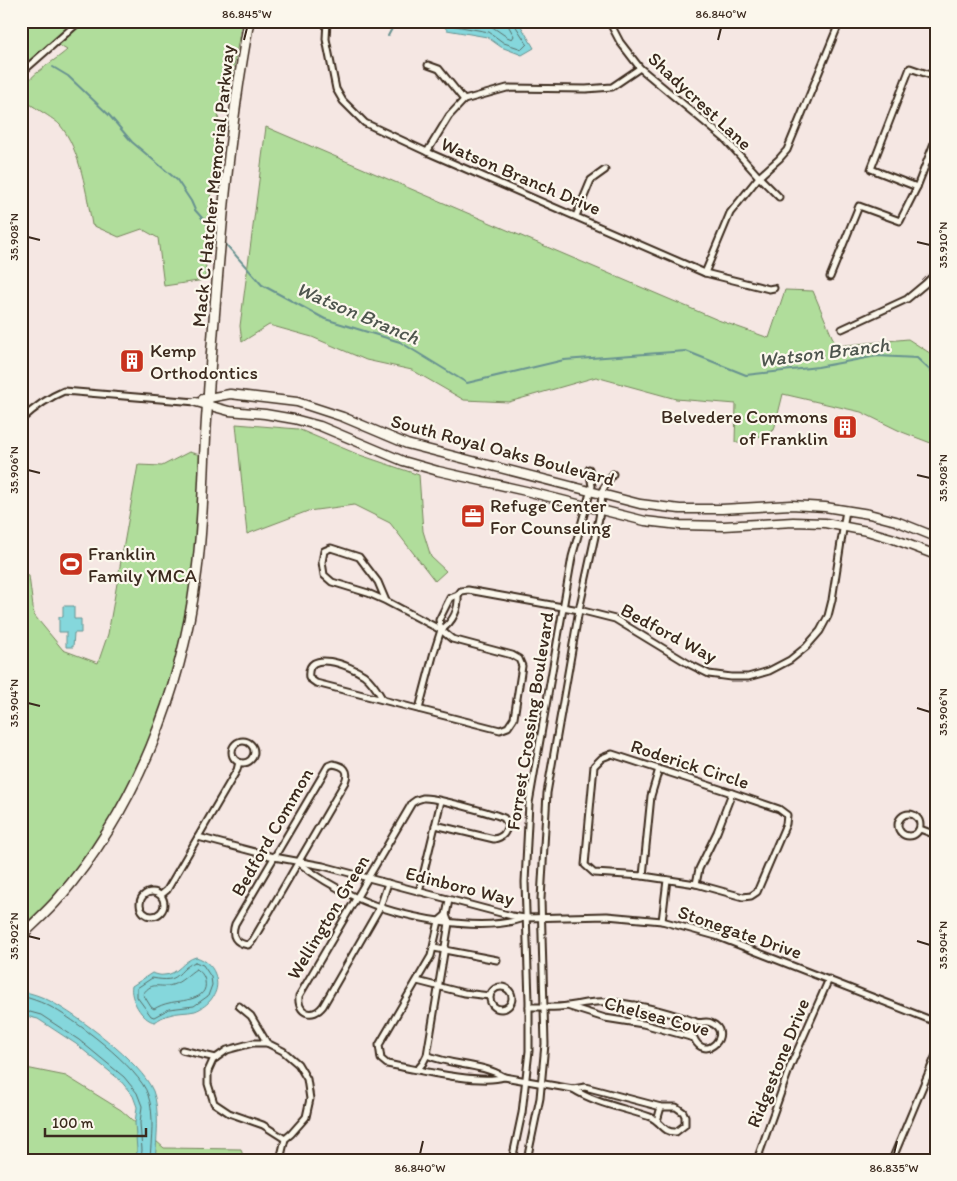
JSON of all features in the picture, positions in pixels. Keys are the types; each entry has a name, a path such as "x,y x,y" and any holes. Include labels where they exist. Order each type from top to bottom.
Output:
{"main road":[{"name":"Mack C Hatcher Memorial Parkway","path":"21,936 58,899 108,830 140,773 165,711 184,647 196,576 225,193 241,66 249,21"},
{"name":"South Royal Oaks Boulevard","path":"196,402 208,402 230,394 297,402 343,416 408,444 640,504 680,509 722,509 791,505 825,506 896,521 936,537"},
{"name":"South Royal Oaks Boulevard","path":"208,402 229,411 265,414 320,426 403,461 644,521 680,526 724,526 793,522 844,526 891,538 936,556"}],"street":[{"path":"21,73 80,21"},
{"name":"Watson Branch Drive","path":"327,21 326,39 336,89 343,101 365,123 427,152 705,273 769,289 774,288"},
{"name":"Shadycrest Lane","path":"609,21 620,42 640,68 725,139 779,196"},
{"path":"705,273 730,212 759,177 780,159 787,150 840,21"},
{"path":"428,65 439,69 464,100"},
{"path":"427,152 449,116 464,100 507,88 586,89 612,87 640,68"},
{"path":"917,187 871,169 910,68 936,77"},
{"path":"830,277 859,206 900,221 917,187 935,141"},
{"path":"576,216 591,180 605,170"},
{"path":"842,328 907,299 936,273"},
{"path":"21,420 50,396 64,391 196,402"},
{"name":"Forrest Crossing Boulevard","path":"512,1160 522,1113 529,1052 530,1008 525,918 526,849 530,803 572,557 591,492 592,486 589,469"},
{"name":"Forrest Crossing Boulevard","path":"527,1160 540,1098 545,1044 541,917 546,793 603,489 613,474"},
{"name":"Bedford Way","path":"458,595 461,591 468,590 579,610 615,619 709,674 731,677 748,676 769,671 790,660 806,647 820,631 828,616 832,600 846,510"},
{"path":"383,700 366,677 351,667 319,660 312,664 309,669 309,678 316,683 500,730 508,727 514,718 522,666 519,659 512,655 452,639 441,630 386,601 328,580 324,575 322,562 324,551 331,548 359,557 378,582 386,601"},
{"path":"419,708 441,630 439,620 450,598 458,595 459,604 449,625 441,630"},
{"path":"936,700 933,706 936,714"},
{"path":"161,895 167,890 238,770 239,762 232,754 233,748 241,741 248,742 253,747 253,754 249,760 239,762"},
{"name":"Roderick Circle","path":"612,754 659,769 732,793 787,814 786,824 758,892 743,897 696,884 642,876 594,873 585,865 594,766 602,758 612,754"},
{"name":"Bedford Common","path":"333,764 341,765 348,775 345,782 299,863 254,940 248,944 240,944 235,940 233,930 235,924 328,766 333,764"},
{"path":"642,876 651,796 659,769"},
{"path":"696,884 700,869 732,793"},
{"name":"Wellington Green","path":"388,884 380,907 323,1006 319,1012 305,1013 298,1002 299,996 412,803 418,799 425,798 441,801 496,815 504,818 508,826 506,833 501,838 494,839 435,825"},
{"path":"419,892 441,801"},
{"path":"912,814 919,819 920,829 915,835 907,836 899,830 898,822 902,816 912,814"},
{"path":"920,829 936,835"},
{"name":"Edinboro Way","path":"198,837 299,863 323,866 449,900 525,918"},
{"name":"Edinboro Way","path":"299,863 356,897 380,907 449,923 512,922 525,918"},
{"path":"662,921 667,880"},
{"path":"154,892 161,895 164,902 163,910 153,916 145,913 141,907 143,896 154,892"},
{"path":"418,1069 427,1055 449,923 446,915 449,900"},
{"path":"446,915 439,921 434,948 379,1046 381,1059 387,1064 472,1079 497,1080 504,1077"},
{"name":"Stonegate Drive","path":"525,918 630,917 662,921 716,936 936,1022"},
{"path":"434,948 497,960"},
{"name":"Ridgestone Drive","path":"756,1160 790,1066 829,979"},
{"path":"417,981 464,993 490,996"},
{"path":"504,988 510,992 512,1000 509,1006 499,1010 493,1006 490,996 493,990 504,988"},
{"name":"Chelsea Cove","path":"530,1008 606,1002 634,1005 657,1009 700,1023 713,1023 719,1030 719,1040 714,1046 706,1048 698,1045 694,1038 632,1022 605,1018 566,1006"},
{"path":"632,1022 634,1005"},
{"path":"239,1006 251,1016 267,1043"},
{"path":"690,1037 694,1021"},
{"path":"280,1160 285,1139 306,1117 310,1099 307,1079 298,1064 283,1051 267,1043 253,1043 232,1048 216,1058 208,1071 208,1084 214,1103 223,1110 264,1125 285,1139"},
{"path":"182,1050 216,1058"},
{"path":"427,1055 437,1060 484,1069 504,1077 573,1089 585,1087 661,1107 676,1107 685,1116 685,1124 680,1131 672,1133 664,1130 657,1121 584,1096 573,1089"},
{"path":"892,1160 936,1055"},
{"path":"657,1121 661,1107"}],"green space":[{"path":"21,21 242,21 232,77 220,101 209,211 205,280 164,286 158,238 142,229 119,237 92,225 82,173 67,135 57,122 21,98 22,91 32,77 67,50 55,43 21,73"},
{"path":"266,127 718,320 769,338 785,290 813,291 836,346 908,339 936,357 936,445 902,432 861,412 783,394 774,430 747,442 735,442 736,404 676,399 596,377 509,402 464,400 412,370 366,360 312,337 269,325 242,342 240,326"},
{"path":"236,424 298,429 357,454 419,475 423,531 431,557 446,571 435,581 390,523 354,505 308,511 247,534"},
{"path":"189,452 204,456 193,600 154,740 84,865 21,936 21,571 29,576 34,615 63,650 98,663 108,634 138,465 162,466"},
{"path":"21,1067 66,1076 121,1110 164,1148 241,1149 244,1160 21,1160"}],"water":[{"path":"440,21 518,21 534,48 522,55 501,47 487,37 447,30"},
{"path":"63,606 74,606 74,619 81,619 81,633 74,633 73,647 66,647 66,632 59,632 59,617 63,617"},
{"path":"196,957 209,964 215,974 217,983 215,993 209,1002 195,1011 172,1014 155,1022 146,1018 141,1013 132,996 132,986 152,973 162,975 173,973 187,961"},
{"path":"21,991 47,999 92,1028 123,1054 146,1079 153,1091 157,1107 155,1160 136,1160 135,1123 137,1107 133,1096 120,1080 76,1044 38,1019 30,1017 21,1021"}],"waterway":[{"path":"388,36 396,21"},
{"name":"Watson Branch","path":"53,67 68,76 109,115 132,142 177,180 195,210 218,236"},
{"name":"Watson Branch","path":"223,241 262,285 325,319 400,342 467,383 564,360 686,351 746,375 818,367 877,356 917,358 936,376"}],"place":[{"name":"Kemp Orthodontics","path":"132,361"},
{"name":"Belvedere Commons of Franklin","path":"845,427"},
{"name":"Refuge Center For Counseling","path":"473,516"},
{"name":"Franklin Family YMCA","path":"71,564"}]}
